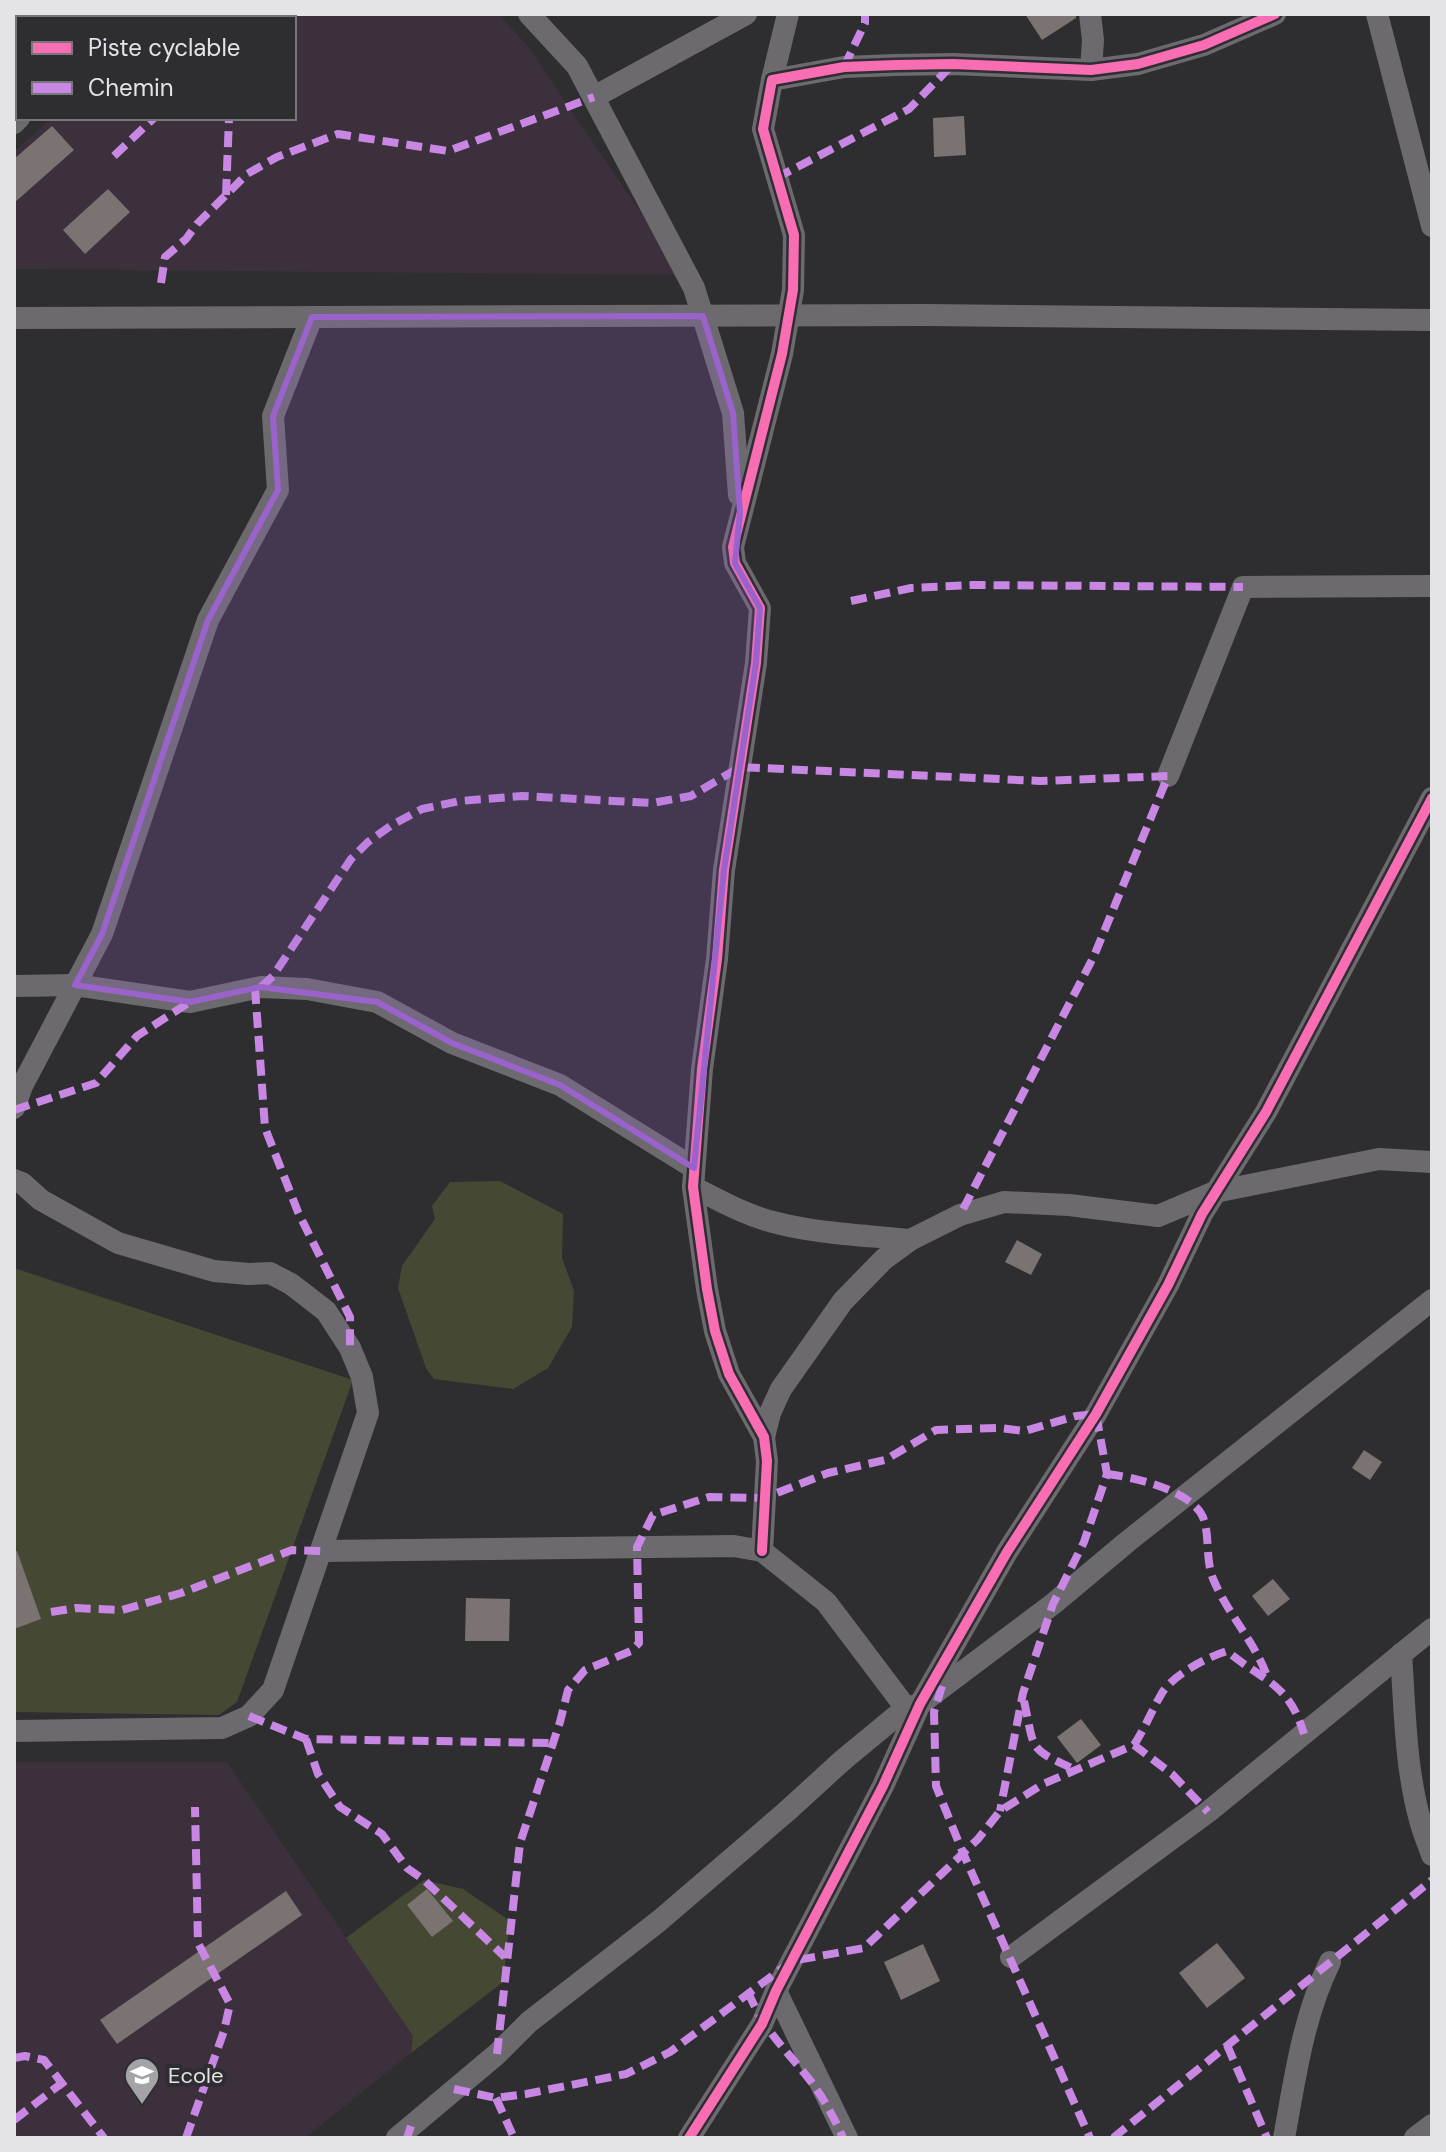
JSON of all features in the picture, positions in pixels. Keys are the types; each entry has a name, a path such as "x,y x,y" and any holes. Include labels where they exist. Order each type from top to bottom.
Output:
{"street":[{"path":"529,14 577,66 694,288 733,413 740,513"},
{"path":"594,97 746,14"},
{"path":"764,1437 729,1374 715,1331 694,1177 702,1069 717,959 724,870 756,663 760,608 735,563 733,547 782,354 793,290 794,235 763,129 788,14"},
{"path":"1090,14 1093,31 1091,70"},
{"path":"772,80 844,67 953,64 1091,70 1138,64 1204,45 1275,14"},
{"path":"1377,14 1432,226"},
{"path":"14,318 788,316 1432,320"},
{"path":"14,1108 22,1086 102,934 208,620 278,490 273,416 312,317"},
{"path":"1168,776 1243,587 1432,586"},
{"path":"689,2138 762,2024 776,1991 883,1786 913,1706 1096,1414 1215,1192 1266,1112 1432,798"},
{"path":"14,986 75,985 190,1002 261,987 307,989 377,1002 452,1043 560,1085 694,1177 735,1209 771,1222 811,1230 910,1240"},
{"path":"762,1551 767,1461 764,1437 781,1389 843,1301 884,1259 910,1240 960,1215 1004,1202 1158,1216 1215,1192 1379,1159 1432,1162"},
{"path":"14,1180 41,1200 118,1243 214,1271 270,1273 291,1284 326,1311 350,1348 362,1377 368,1413 273,1690 249,1716 222,1728 14,1731"},
{"path":"397,2138 497,2054 529,2022 659,1921 843,1760 1053,1604 1432,1300"},
{"path":"322,1551 720,1546 762,1551 826,1602 913,1706"},
{"path":"1011,1957 1208,1812 1432,1629"},
{"path":"1401,1654 1413,1785 1420,1820 1432,1855"},
{"path":"1284,2138 1305,2028 1317,1989 1330,1962"},
{"path":"776,1991 847,2138"},
{"path":"1415,2138 1432,2125"}],"highlighted area":[{"path":"703,316 733,413 740,513 735,563 760,608 756,663 724,870 694,1168 560,1085 452,1043 377,1002 261,987 190,1002 75,985 102,934 208,620 278,490 273,416 312,317"}],"shaded area":[{"path":"498,14 527,45 683,275 14,269 14,152 50,120 296,120 296,16 168,16"},
{"path":"14,1762 227,1762 413,2036 411,2053 305,2138 14,2138"}],"green space":[{"path":"500,1181 563,1214 562,1258 574,1291 572,1327 548,1368 513,1389 434,1379 426,1368 398,1288 402,1266 435,1219 432,1206 450,1182"},
{"path":"14,1268 353,1380 237,1702 219,1715 14,1712"},
{"path":"424,1880 463,1889 510,1921 503,1982 411,2053 413,2036 346,1938"}],"building":[{"path":"1025,14 1076,14 1076,18 1042,40"},
{"path":"964,116 966,155 934,157 933,118"},
{"path":"52,126 74,150 14,203 14,159"},
{"path":"108,189 130,212 85,254 63,230"},
{"path":"1017,1240 1042,1254 1031,1275 1005,1262"},
{"path":"1364,1450 1382,1462 1370,1480 1352,1468"},
{"path":"14,1551 17,1551 41,1619 14,1629"},
{"path":"1273,1579 1290,1599 1268,1616 1252,1596"},
{"path":"466,1598 510,1599 509,1641 465,1641"},
{"path":"1081,1719 1101,1745 1077,1763 1057,1737"},
{"path":"427,1889 453,1921 432,1937 407,1905"},
{"path":"286,1891 302,1915 117,2044 100,2020"},
{"path":"1217,1943 1245,1978 1207,2008 1179,1973"},
{"path":"923,1944 940,1981 901,2000 884,1962"}],"marked path":[{"path":"844,67 865,23 865,14"},
{"path":"776,178 909,109 953,64"},
{"path":"161,283 165,257 247,174 277,157 338,134 448,151 594,97"},
{"path":"114,156 152,120"},
{"path":"226,195 229,120"},
{"path":"851,601 911,588 972,585 1243,587"},
{"path":"261,987 273,976 351,859 392,825 422,809 460,801 522,796 652,803 691,796 740,767 1040,781 1168,776 1094,956 960,1215"},
{"path":"255,988 265,1128 298,1212 350,1317 350,1348"},
{"path":"14,1110 96,1083 137,1036 190,1002"},
{"path":"497,2054 520,1843 568,1690 585,1670 631,1651 639,1643 637,1547 653,1515 709,1497 764,1498 828,1473 885,1460 936,1430 999,1428 1025,1431 1076,1416 1096,1414 1107,1474 1084,1542 1053,1604 1023,1693 1000,1811"},
{"path":"1107,1474 1162,1487 1189,1501 1198,1510 1206,1527 1209,1566 1214,1581 1257,1653 1268,1679"},
{"path":"51,1612 76,1608 122,1610 181,1593 292,1550 322,1551"},
{"path":"1134,1745 1167,1686 1191,1668 1227,1651 1283,1694 1298,1717 1304,1734"},
{"path":"942,1686 934,1712 936,1786 1090,2138"},
{"path":"1024,1701 1036,1746 1074,1769"},
{"path":"249,1716 306,1739 554,1743"},
{"path":"306,1739 318,1774 340,1807 382,1834 407,1868 424,1880 505,1957"},
{"path":"454,2089 496,2098 526,2094 626,2074 670,2052 792,1961 864,1948 978,1839 1000,1811 1043,1784 1134,1745 1172,1774 1208,1812"},
{"path":"186,2138 224,2031 230,2004 198,1943 195,1807"},
{"path":"1113,2138 1432,1880"},
{"path":"748,1992 768,2028 819,2093 843,2138"},
{"path":"1227,2045 1267,2138"},
{"path":"14,2058 25,2056 44,2060 104,2138"},
{"path":"14,2120 62,2083"},
{"path":"496,2098 514,2138"},
{"path":"407,2138 411,2126"}],"cycle path":[{"path":"762,1551 767,1461 764,1437 729,1374 715,1331 693,1187 702,1069 717,959 724,870 756,663 760,608 735,563 733,547 782,354 793,290 794,235 763,129 772,80 844,67 953,64 1091,70 1138,64 1204,45 1275,14"},
{"path":"689,2138 762,2024 776,1991 883,1786 920,1704 1007,1552 1096,1414 1168,1285 1202,1214 1266,1112 1432,798"}],"place":[{"name":"Ecole","path":"142,2106"}]}
